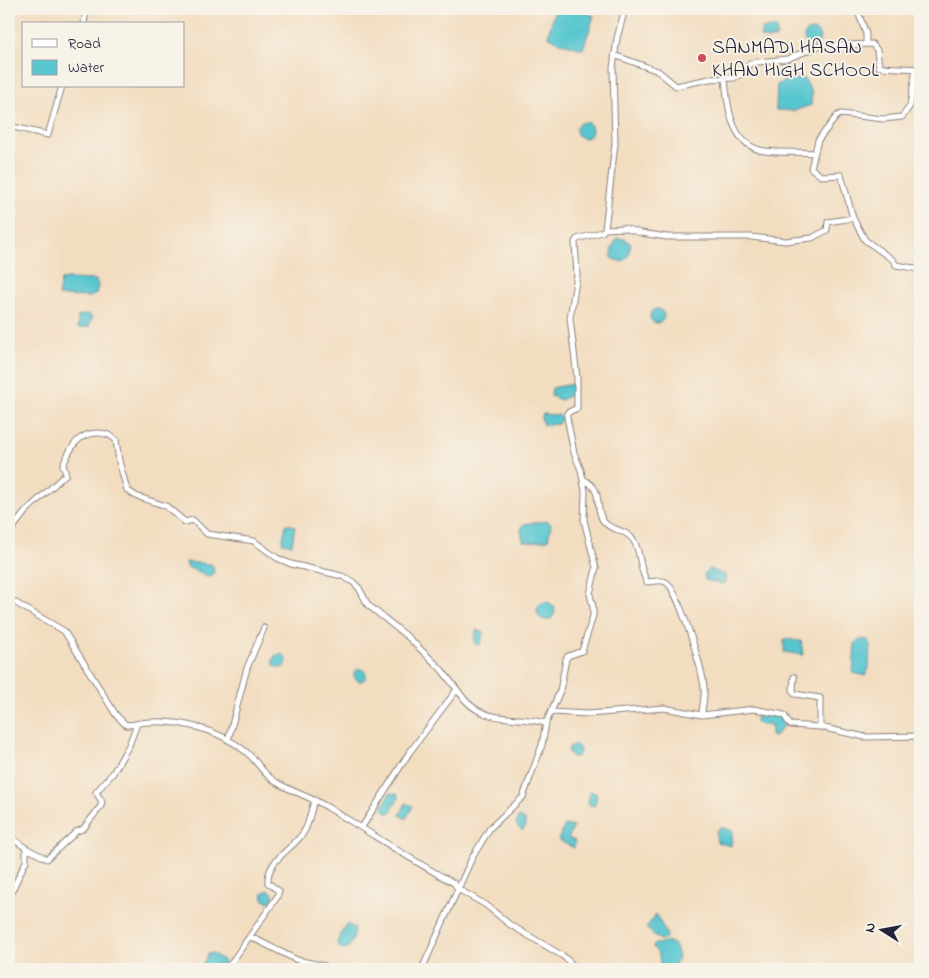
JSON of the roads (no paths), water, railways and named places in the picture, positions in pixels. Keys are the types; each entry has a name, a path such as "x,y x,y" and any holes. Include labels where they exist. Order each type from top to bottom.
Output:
{"street":[{"path":"84,22 86,9"},
{"path":"605,229 615,144 612,79 614,55 625,9"},
{"path":"857,9 866,34 866,43"},
{"path":"614,55 635,61 658,71 676,86 740,76 750,64 787,60 819,46 866,43 876,48 879,67 918,68 910,106 902,117 883,119 842,114 835,118 821,135 810,166 816,174 821,176 842,175 853,218 865,240 893,260 896,265 920,269"},
{"path":"725,78 733,124 746,143 759,150 814,152"},
{"path":"9,126 48,135 61,88"},
{"path":"422,969 466,867 490,828 523,797 542,745 546,723 560,691 566,659 568,656 582,651 593,616 590,594 596,568 584,520 586,491 574,453 566,417 567,413 577,408 578,378 570,318 577,275 575,242 577,239 602,232 605,229 624,228 641,234 686,238 752,237 791,241 820,235 827,230 828,222 853,218"},
{"path":"9,532 26,511 66,474 63,465 77,439 89,433 107,434 116,440 117,453 127,490 136,496 166,506 185,522 193,520 207,534 254,541 277,558 292,564 342,576 353,582 359,588 368,605 409,638 441,669 466,703 484,714 502,719 520,718 546,723"},
{"path":"583,479 592,484 598,493 602,520 608,526 625,532 637,546 643,575 647,582 661,580 671,585 685,616 702,675 704,688 702,715"},
{"path":"9,599 64,631 120,720 126,725 154,722 180,724 204,730 228,740 258,762 262,773 277,784 315,800 362,827 382,842 454,883 458,889 486,905 509,924 563,956 577,969"},
{"path":"228,740 247,668 264,628"},
{"path":"794,677 793,691 795,694 820,698 820,727"},
{"path":"362,827 418,740 448,699 459,692"},
{"path":"550,712 588,714 664,708 702,715 754,709 784,715 788,724 820,727 865,737 920,736"},
{"path":"9,832 16,841 26,848 47,858 77,831 82,829 101,806 102,802 96,792 113,773 129,745 136,724"},
{"path":"227,969 279,894 278,889 268,884 271,869 305,831 315,800"},
{"path":"9,896 23,870 26,860 26,848"},
{"path":"250,937 297,960 325,966 328,969"}],"water":[{"path":"555,9 579,9 594,16 583,49 559,42 548,36"},
{"path":"774,28 777,30 776,38 767,39 760,37 762,29"},
{"path":"812,30 820,38 812,46 804,38"},
{"path":"804,78 812,93 811,105 794,111 776,110 777,85 784,81"},
{"path":"584,122 590,124 592,130 590,136 584,138 578,136 576,130 578,124"},
{"path":"617,238 625,239 631,244 628,257 623,262 612,259 612,248"},
{"path":"61,280 96,280 98,285 96,294 90,297 58,296"},
{"path":"657,309 662,311 664,316 662,321 657,323 652,321 650,316 652,311"},
{"path":"89,314 92,317 89,327 78,328 78,316"},
{"path":"573,384 574,393 561,400 551,396 552,388"},
{"path":"543,414 559,415 562,418 558,424 543,425 541,418"},
{"path":"548,521 551,524 548,540 523,541 521,529 524,524"},
{"path":"286,524 295,526 292,545 282,543"},
{"path":"186,562 211,564 214,567 213,574 207,577 187,567"},
{"path":"710,569 725,575 723,584 705,580 704,574"},
{"path":"546,602 552,605 555,611 552,617 546,620 540,617 537,611 540,605"},
{"path":"476,630 484,632 480,645 474,643"},
{"path":"784,639 801,641 803,655 784,652"},
{"path":"860,639 868,640 870,643 869,667 866,676 853,673 855,643"},
{"path":"277,654 283,654 287,661 283,668 277,668 273,664 273,658"},
{"path":"362,669 365,670 365,680 358,681 355,680 354,673 355,670"},
{"path":"759,714 777,716 784,720 784,725 775,737 771,736 771,725 761,725 755,722"},
{"path":"572,745 576,745 580,751 576,757 572,757 568,753 568,749"},
{"path":"590,791 597,794 595,805 592,806 588,804"},
{"path":"390,793 397,794 399,798 390,813 387,813 382,808"},
{"path":"406,803 413,806 406,819 400,815"},
{"path":"518,817 525,820 525,828 522,831 516,825"},
{"path":"565,825 574,827 568,838 575,841 574,848 558,840"},
{"path":"720,827 733,831 731,846 717,842 716,832"},
{"path":"266,891 270,891 273,896 272,900 266,901 263,898 263,894"},
{"path":"656,914 667,935 665,939 660,940 646,928"},
{"path":"346,924 355,928 353,940 345,950 339,947 337,942"},
{"path":"666,941 671,943 678,952 677,961 673,969 661,969 659,955 653,947 654,944"},
{"path":"212,953 223,960 224,969 200,969 208,954"}],"place":[{"name":"SANMADI HASAN KHAN HIGH SCHOOL","path":"702,58"}]}
